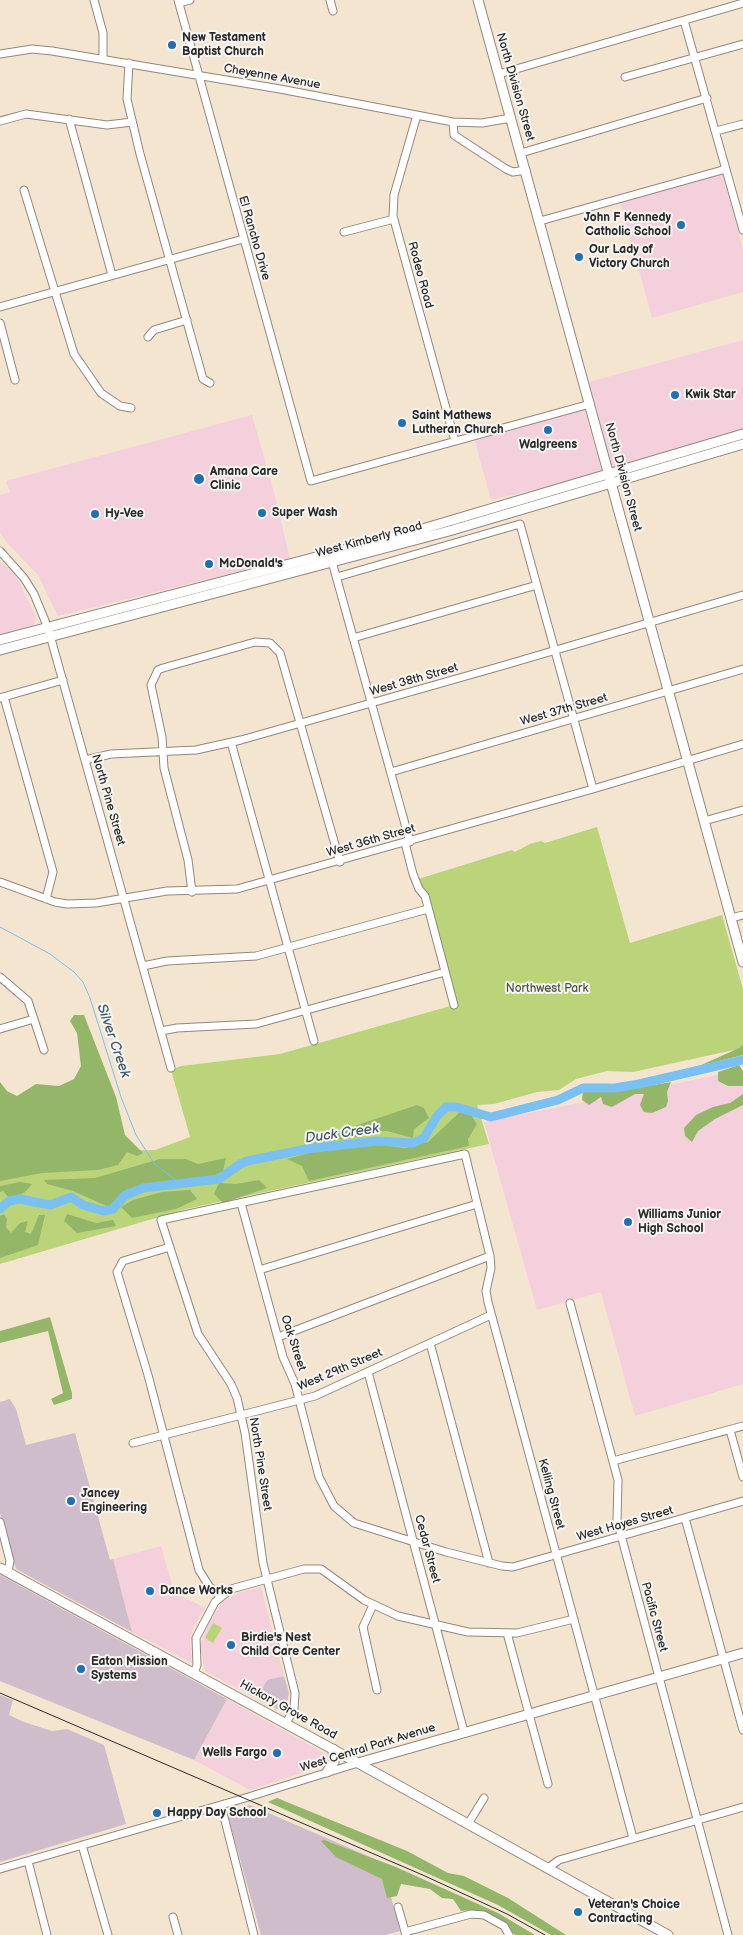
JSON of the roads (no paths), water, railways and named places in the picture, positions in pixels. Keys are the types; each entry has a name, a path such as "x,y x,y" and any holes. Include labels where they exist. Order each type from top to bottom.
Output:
{"main road":[{"name":"North Division Street","path":"478,0 743,962"},
{"name":"West Kimberly Road","path":"0,640 49,632 207,597 333,563 610,478 743,434"},
{"name":"West Kimberly Road","path":"0,650 49,632 330,553 743,444"},
{"name":"Hickory Grove Road","path":"4,1570 358,1762 668,1935"},
{"name":"West Central Park Avenue","path":"358,1762 388,1755 743,1652"},
{"path":"327,1772 334,1762 332,1748"},
{"path":"384,1777 381,1771 381,1763 388,1755"}],"street":[{"path":"94,0 103,33 103,59"},
{"path":"179,2 190,0"},
{"path":"330,0 333,11"},
{"name":"El Rancho Drive","path":"179,2 311,481 455,441"},
{"path":"499,74 743,3"},
{"path":"685,24 743,230"},
{"path":"625,77 743,44"},
{"name":"Cheyenne Avenue","path":"0,54 32,49 103,59 453,122 476,124 511,118"},
{"path":"129,63 126,90 132,122 203,379 210,383"},
{"path":"521,153 707,98"},
{"path":"0,121 26,114 107,126 132,122"},
{"name":"Rodeo Road","path":"417,115 394,195 394,219 455,441"},
{"path":"69,119 112,275"},
{"path":"453,122 454,135 460,139 506,169 517,172 526,170"},
{"path":"716,131 743,124"},
{"path":"540,221 726,169"},
{"path":"24,190 68,341 87,374 101,392 120,406 131,408"},
{"path":"734,197 743,194"},
{"path":"344,232 394,219"},
{"path":"0,308 54,291 243,239"},
{"path":"148,337 154,330 186,320"},
{"path":"0,323 15,380"},
{"path":"455,441 590,404"},
{"name":"West Kimberly Road","path":"337,577 520,524 537,585"},
{"name":"North Pine Street","path":"0,551 24,578 36,599 49,632 171,1068"},
{"path":"330,553 352,638 391,772 413,874 419,889 425,896 454,1005"},
{"path":"352,638 537,585 593,789"},
{"name":"West 38th Street","path":"85,760 111,754 196,750 232,742 743,595"},
{"path":"192,892 188,860 164,768 160,725 151,692 154,676 158,670 172,665 255,642 270,643 280,653 302,723 340,862"},
{"name":"West 37th Street","path":"391,772 743,669"},
{"path":"46,899 53,872 2,698 63,680"},
{"path":"232,742 314,1041"},
{"name":"West 36th Street","path":"0,882 46,899 67,904 167,891 192,892 237,889 407,843 743,744"},
{"path":"704,821 743,810"},
{"path":"143,966 168,962 250,957 428,909"},
{"path":"731,918 743,914"},
{"path":"161,1031 176,1028 256,1024 445,972"},
{"path":"0,977 28,1001 44,1050"},
{"path":"0,1029 34,1019"},
{"name":"Kelling Street","path":"241,1203 465,1154 490,1256 491,1268 486,1291 491,1314 633,1838"},
{"name":"North Pine Street","path":"241,1203 161,1220 198,1334 231,1384 237,1398 266,1579 295,1693 294,1709 286,1723"},
{"name":"Oak Street","path":"241,1203 278,1337 300,1400 319,1477 327,1495 341,1513 354,1523 368,1528"},
{"path":"259,1270 477,1204"},
{"path":"170,1247 120,1264 117,1272 199,1570 209,1586 220,1597"},
{"path":"278,1337 490,1256"},
{"name":"Pacific Street","path":"570,1303 618,1480 617,1520 728,1935"},
{"name":"West 29th Street","path":"133,1443 315,1396 491,1314"},
{"path":"430,1343 489,1563"},
{"name":"Cedar Street","path":"368,1372 464,1732"},
{"path":"613,1461 743,1426"},
{"path":"730,1430 743,1477"},
{"name":"West Hayes Street","path":"368,1528 489,1563 513,1567 743,1501"},
{"path":"685,1518 743,1730"},
{"path":"0,1522 10,1561 4,1570"},
{"path":"194,1673 197,1665 196,1638 207,1613 220,1597 231,1589 304,1569 321,1569 373,1605 398,1616 468,1632 517,1633 574,1619"},
{"path":"373,1605 363,1628 377,1690"},
{"path":"507,1633 548,1784"},
{"name":"West Central Park Avenue","path":"0,1869 221,1805 358,1762"},
{"path":"468,1824 484,1798"},
{"path":"221,1805 254,1935"},
{"path":"548,1868 559,1860 743,1807"},
{"path":"82,1845 108,1935"},
{"path":"28,1861 47,1935"},
{"path":"398,1907 405,1933 471,1914 484,1915 504,1926 509,1935"},
{"path":"173,1917 178,1935"}],"waterway":[{"name":"Silver Creek","path":"0,927 50,954 74,972 83,982 90,998 121,1097 136,1135 154,1163 182,1185"},
{"name":"Duck Creek","path":"0,1209 9,1201 20,1199 50,1205 71,1197 83,1205 104,1211 113,1209 124,1196 143,1188 219,1179 247,1161 307,1149 377,1141 413,1143 424,1138 437,1116 446,1107 456,1107 491,1117 558,1100 583,1088 615,1088 639,1084 743,1060"}],"railway":[{"path":"0,1693 425,1876 507,1914 545,1935"}],"place":[{"name":"New Testament Baptist Church","path":"172,45"},
{"name":"John F Kennedy Catholic School","path":"681,225"},
{"name":"Our Lady of Victory Church","path":"579,257"},
{"name":"Kwik Star","path":"675,395"},
{"name":"Saint Mathews Lutheran Church","path":"402,423"},
{"name":"Walgreens","path":"548,430"},
{"name":"Amana Care Clinic","path":"199,479"},
{"name":"Super Wash","path":"262,513"},
{"name":"Hy-Vee","path":"95,514"},
{"name":"McDonald's","path":"209,564"},
{"name":"Williams Junior High School","path":"628,1222"},
{"name":"Jancey Engineering","path":"71,1501"},
{"name":"Dance Works","path":"150,1591"},
{"name":"Birdie's Nest Child Care Center","path":"231,1645"},
{"name":"Eaton Mission Systems","path":"81,1669"},
{"name":"Wells Fargo","path":"277,1753"},
{"name":"Happy Day School","path":"157,1813"},
{"name":"Veteran's Choice Contracting","path":"578,1912"}],"park label":[{"name":"Northwest Park","path":"547,989"}]}
